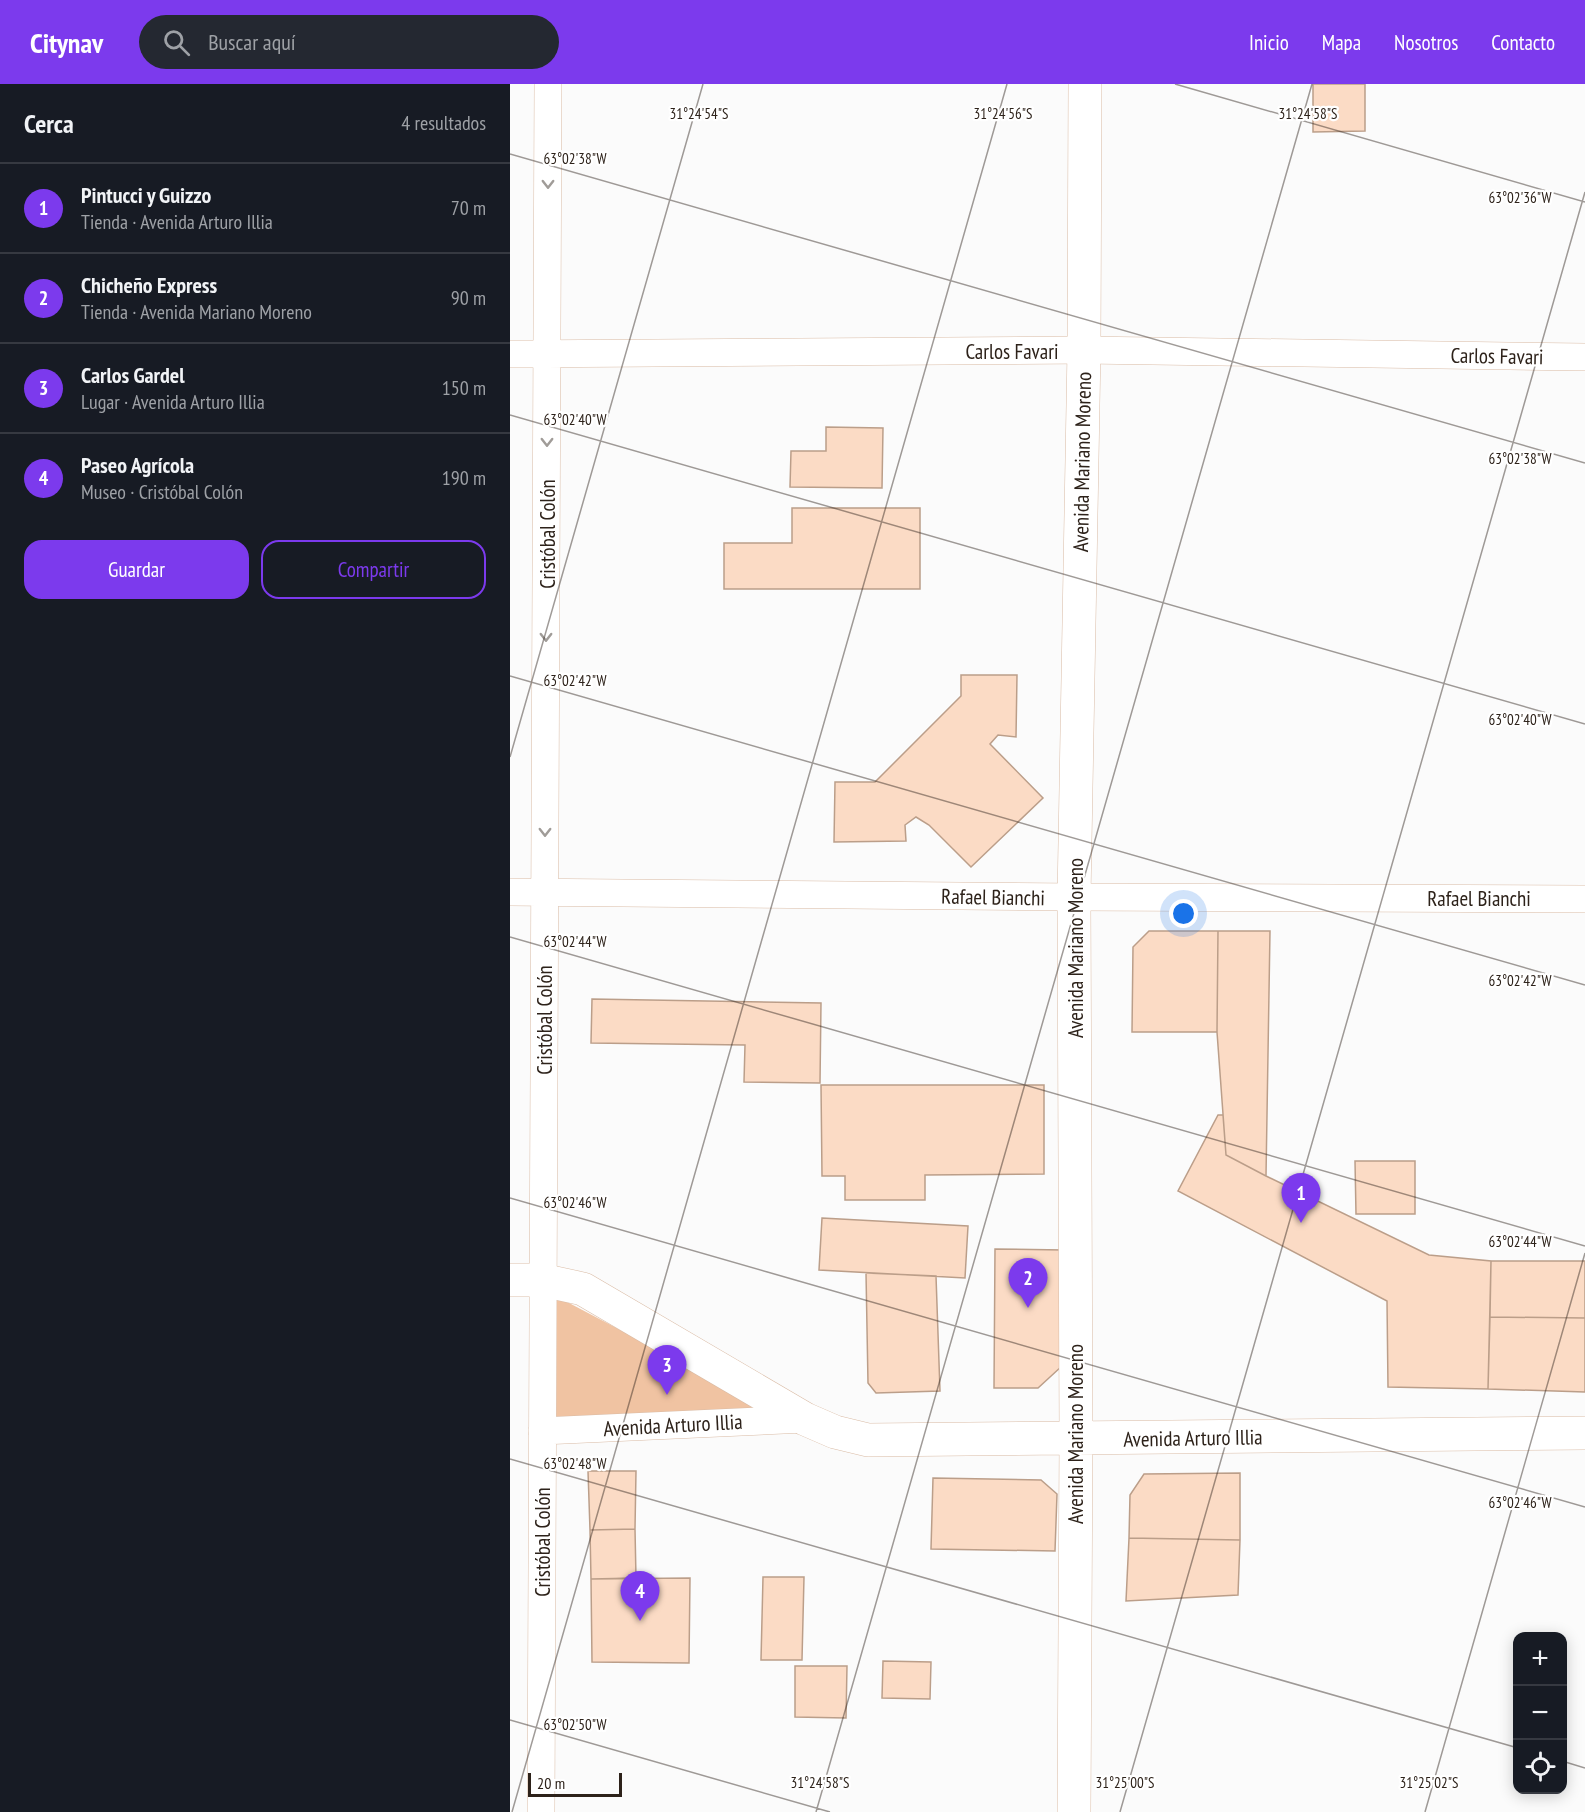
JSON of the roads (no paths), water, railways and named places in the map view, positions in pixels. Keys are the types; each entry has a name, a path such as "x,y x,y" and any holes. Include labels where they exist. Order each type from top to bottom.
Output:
{"main road":[{"name":"Avenida Mariano Moreno","path":"1074,1812 1076,1439 1074,897 1084,351 1084,84"},
{"name":"Avenida Arturo Illia","path":"510,1280 543,1280 583,1289 805,1419 835,1432 868,1440 1585,1433"}],"street":[{"name":"Cristóbal Colón","path":"541,1812 548,84"},
{"name":"Carlos Favari","path":"510,354 1084,351 1585,357"},
{"name":"Rafael Bianchi","path":"510,892 1585,899"},
{"name":"Avenida Arturo Illia","path":"542,1431 805,1419"}],"place":[{"name":"Pintucci y Guizzo","path":"1301,1223"},
{"name":"Chicheño Express","path":"1028,1308"},
{"name":"Carlos Gardel","path":"667,1395"},
{"name":"Paseo Agrícola","path":"640,1621"}]}
